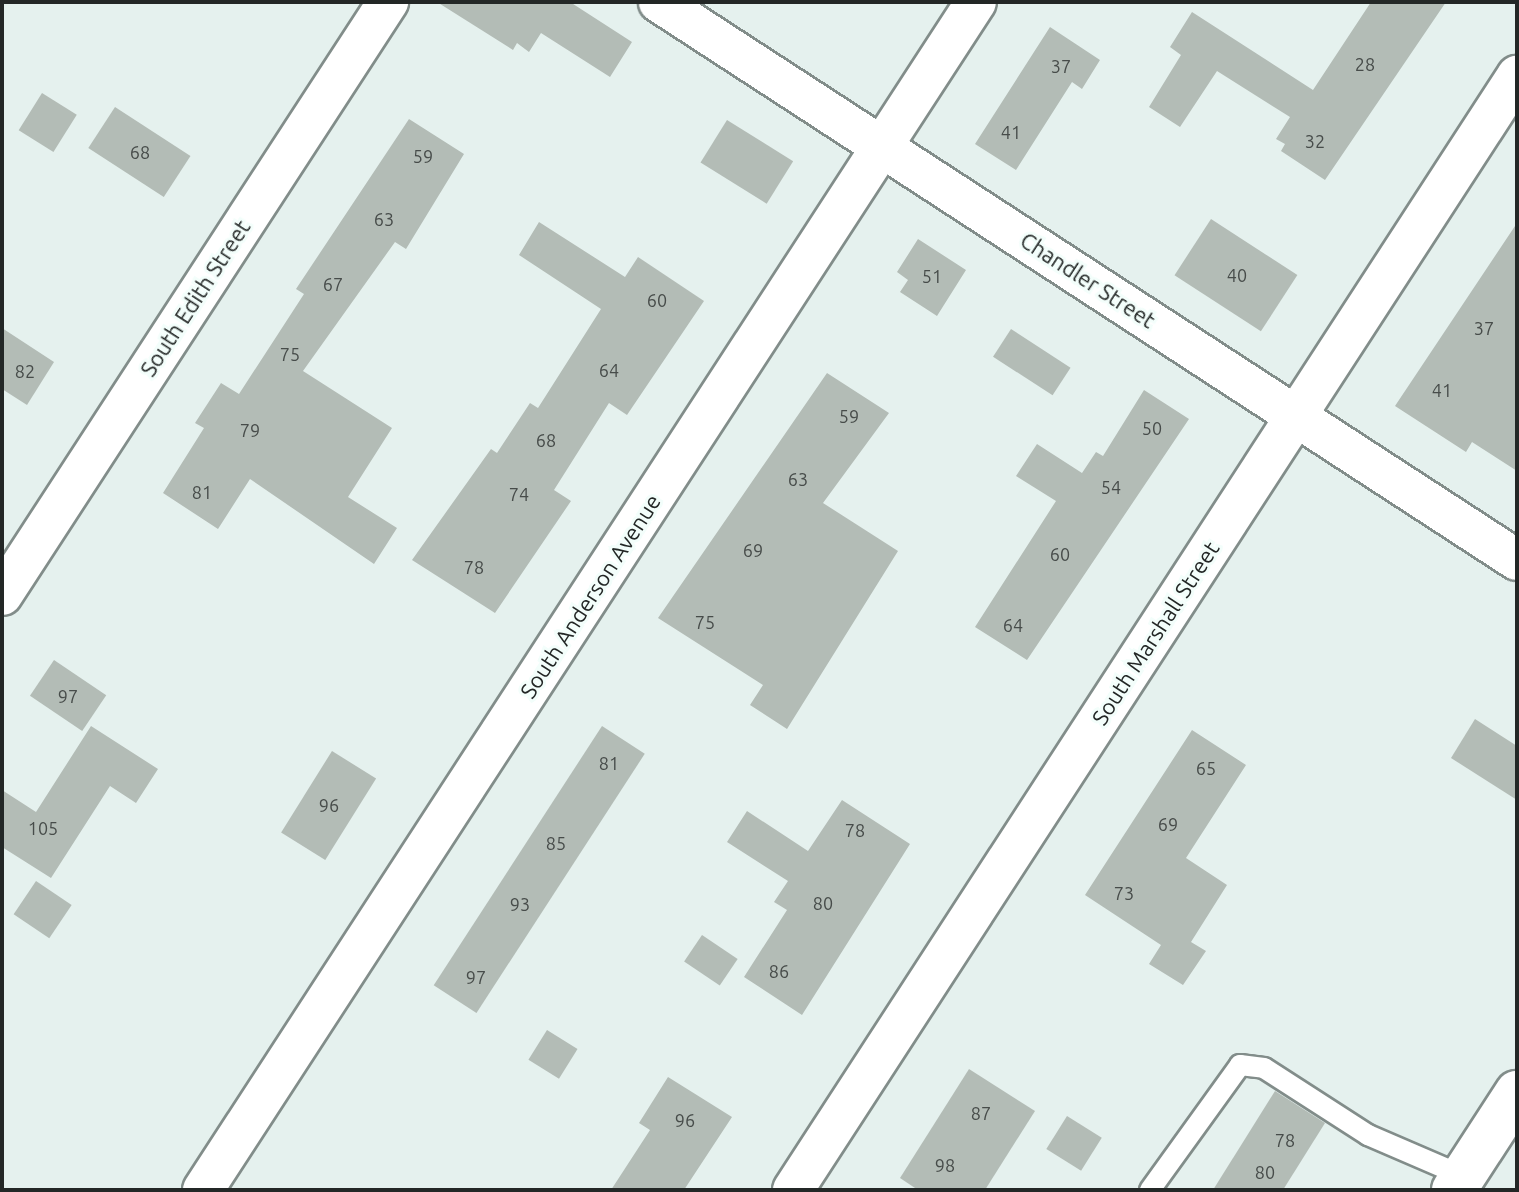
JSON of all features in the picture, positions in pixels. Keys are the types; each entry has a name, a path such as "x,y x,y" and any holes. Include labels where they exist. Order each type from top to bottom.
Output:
{"main road":[{"path":"1458,1183 1517,1093"}],"street":[{"name":"South Edith Street","path":"2,595 388,2"},
{"name":"Chandler Street","path":"659,2 1517,560"},
{"name":"South Anderson Avenue","path":"203,1190 976,2"},
{"name":"South Marshall Street","path":"793,1190 1517,76"}],"lane":[{"path":"1150,1190 1240,1065 1264,1068 1368,1135 1458,1183"}],"building":[{"path":"437,2 570,2 632,42 610,77 541,33 529,52 517,43 513,50"},
{"path":"1371,2 1446,2 1325,180 1281,151 1285,144 1276,139 1290,117 1217,71 1180,127 1149,107 1181,55 1170,47 1192,12 1313,90"},
{"path":"1050,27 1100,60 1082,89 1072,82 1016,170 975,144"},
{"path":"42,93 77,115 53,152 19,130"},
{"path":"115,107 190,156 164,197 88,148"},
{"path":"409,119 464,154 406,249 395,242 303,371 392,428 348,497 397,528 374,564 250,479 218,529 163,493 204,428 195,423 221,383 239,394 304,294 296,289"},
{"path":"727,120 793,161 767,204 701,162"},
{"path":"1211,219 1297,275 1261,331 1175,275"},
{"path":"539,222 625,277 638,257 704,301 627,415 609,403 554,490 571,501 495,613 412,560 491,449 497,453 530,403 538,408 601,309 519,255"},
{"path":"1517,223 1517,471 1472,442 1466,452 1395,406"},
{"path":"918,239 966,270 937,316 900,292 908,280 897,272"},
{"path":"2,328 54,362 27,405 2,389"},
{"path":"1011,329 1071,368 1053,395 993,357"},
{"path":"827,373 889,413 823,503 898,551 787,729 750,705 763,685 658,618"},
{"path":"1144,390 1189,419 1027,660 975,627 1056,501 1016,476 1037,444 1082,473 1096,452 1103,456"},
{"path":"54,660 106,695 82,731 30,696"},
{"path":"1475,719 1517,746 1517,800 1451,758"},
{"path":"91,726 158,769 136,803 110,786 51,878 2,847 2,790 36,812"},
{"path":"602,726 645,754 476,1013 434,985"},
{"path":"1192,730 1246,765 1186,858 1227,885 1191,942 1206,951 1183,985 1149,964 1161,945 1085,895"},
{"path":"332,751 376,779 325,860 281,832"},
{"path":"842,800 910,844 802,1015 744,977 787,910 774,902 788,881 727,842 747,811 808,851"},
{"path":"36,881 72,905 49,938 14,914"},
{"path":"702,935 738,959 720,986 684,962"},
{"path":"547,1030 578,1049 559,1079 528,1060"},
{"path":"969,1069 1035,1111 985,1190 918,1190 900,1178"},
{"path":"668,1077 732,1117 684,1190 611,1190 650,1130 639,1123"},
{"path":"1275,1091 1325,1123 1283,1190 1213,1190"},
{"path":"1067,1116 1102,1138 1081,1171 1046,1149"}]}
